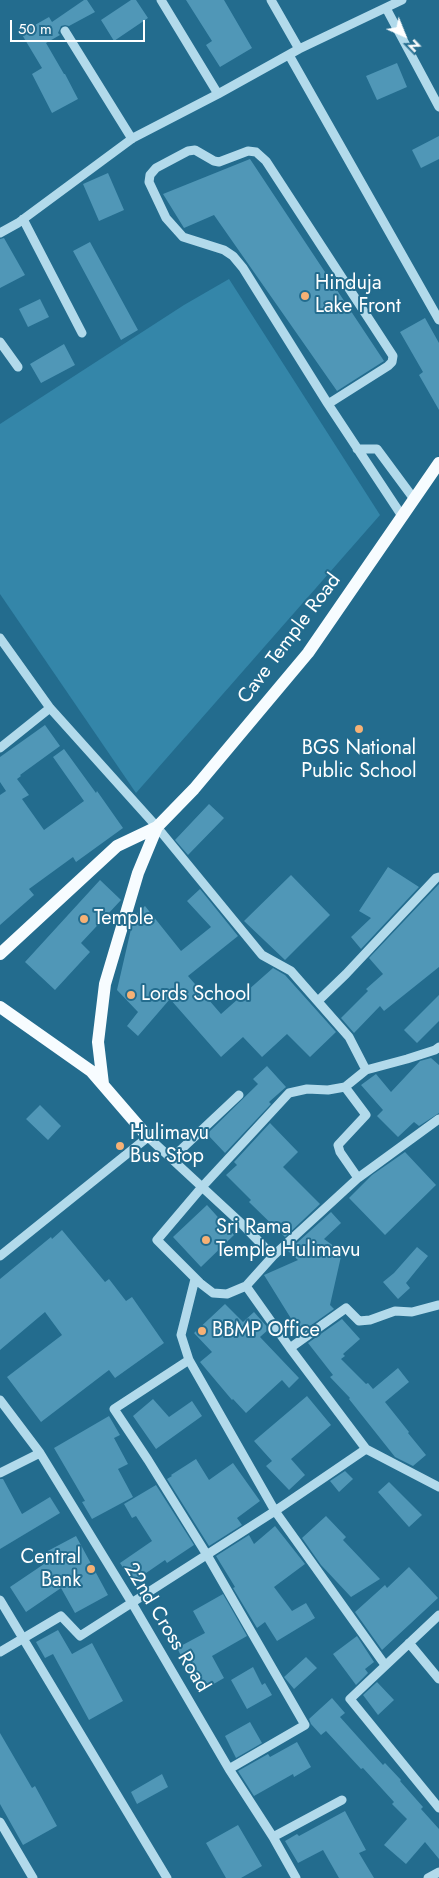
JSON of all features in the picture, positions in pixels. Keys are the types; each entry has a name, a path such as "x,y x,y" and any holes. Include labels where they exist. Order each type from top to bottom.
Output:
{"main road":[{"name":"Cave Temple Road","path":"0,954 117,846 157,827 194,789 308,653 439,463"},
{"name":"Cave Temple Road","path":"103,1084 98,1042 105,984 138,873 157,827"},
{"path":"0,1007 91,1071 148,1137"}],"street":[{"path":"161,0 218,94"},
{"path":"271,0 299,49"},
{"path":"0,233 23,219 132,139 299,49 402,0"},
{"path":"386,8 439,107"},
{"path":"65,31 132,139"},
{"path":"290,55 439,320"},
{"path":"328,404 388,366 392,362 393,356 266,161 256,152 248,151 219,162 195,150 188,151 156,168 150,175 149,182 166,218 183,236 224,250 233,256 243,268 328,404 402,516"},
{"path":"23,219 82,333"},
{"path":"0,342 18,367"},
{"path":"357,449 378,449 414,499"},
{"path":"0,638 50,708 157,827 262,955 291,971 318,1001 349,1038 366,1070"},
{"path":"0,748 50,708"},
{"path":"318,1001 439,877"},
{"path":"439,1047 414,1057 366,1070 345,1087 328,1090 307,1089 289,1093 202,1187 157,1240 195,1279 213,1293 227,1294 246,1286 274,1256 358,1178 439,1119"},
{"path":"345,1087 366,1115 338,1145 340,1152 358,1178"},
{"path":"172,1158 239,1095"},
{"path":"0,1256 148,1137 274,1256"},
{"path":"195,1279 181,1335 189,1360 275,1511 385,1665"},
{"path":"246,1286 366,1449 439,1486"},
{"path":"290,1348 346,1308 360,1321 370,1320 394,1311 412,1312 439,1306"},
{"path":"189,1360 114,1409 207,1555 305,1725 229,1769"},
{"name":"22nd Cross Road","path":"0,1400 40,1453 296,1878"},
{"path":"0,1652 61,1616 80,1636 275,1511 366,1449"},
{"path":"0,1473 40,1453"},
{"path":"0,1600 167,1878"},
{"path":"439,1615 350,1699 439,1808"},
{"path":"410,1643 439,1679"},
{"path":"273,1837 342,1800"},
{"path":"0,1822 33,1878"},
{"path":"428,1878 439,1872"}],"shaded area":[{"path":"229,279 380,515 136,793 0,594 0,424 184,305"}],"building":[{"path":"84,0 87,0 95,12 69,26 61,26 58,33 60,35 46,43 78,99 52,113 32,74 42,68 21,33 49,17 52,22"},
{"path":"131,0 136,0 148,18 114,41 101,20"},
{"path":"186,0 224,0 252,48 220,67 206,45 212,41"},
{"path":"397,63 407,87 377,100 366,76"},
{"path":"439,136 439,159 421,168 412,150"},
{"name":"Hinduja Lake Front","path":"250,159 384,361 337,391 214,215 184,228 163,194"},
{"path":"108,173 124,210 99,221 83,184"},
{"path":"4,238 25,275 0,288 0,239"},
{"path":"90,242 138,330 121,340 73,251"},
{"path":"40,299 49,317 28,327 19,309"},
{"path":"425,318 439,343 439,410 419,375 423,372 400,332"},
{"path":"64,344 75,365 41,383 30,364"},
{"path":"45,725 60,746 17,779 29,795 22,799 44,830 84,801 53,757 64,749 123,828 76,862 73,857 29,889 34,895 0,925 0,795 6,791 0,782 0,757"},
{"path":"209,804 224,818 188,855 175,840"},
{"path":"388,867 419,887 361,949 351,937 371,918 359,911"},
{"path":"291,875 330,915 285,960 244,921"},
{"path":"100,880 121,900 81,943 90,952 55,990 25,962"},
{"path":"439,884 439,967 384,1011 380,1006 354,1033 341,1018 368,991 366,989 383,974 369,958"},
{"path":"200,889 238,936 188,976 221,1014 273,968 285,975 336,1032 310,1057 287,1034 262,1057 243,1037 221,1057 170,999 138,1036 127,1026 138,1012 117,990 134,916 145,906 181,951 211,927 187,901"},
{"path":"439,995 439,1021 417,1043 404,1030"},
{"path":"431,1058 439,1065 439,1113 419,1126 414,1122 398,1137 377,1116 383,1110 361,1085 376,1074 391,1092 420,1061"},
{"path":"267,1066 286,1087 269,1102 271,1104 225,1153 207,1134 258,1084 253,1079"},
{"path":"40,1105 61,1126 48,1140 26,1119"},
{"path":"270,1123 298,1152 283,1167 320,1204 285,1237 249,1202 251,1200 226,1175 237,1165 234,1162"},
{"path":"405,1152 436,1185 385,1235 349,1198 372,1175"},
{"path":"207,1205 234,1235 201,1267 173,1237"},
{"path":"331,1212 341,1223 324,1239 342,1252 330,1305 334,1309 300,1333 264,1275 298,1260 288,1251"},
{"path":"62,1230 105,1282 109,1279 126,1301 132,1297 164,1343 115,1378 109,1370 41,1422 7,1377 62,1335 45,1312 0,1350 0,1279"},
{"path":"417,1247 428,1256 406,1283 410,1288 398,1299 383,1282 394,1273"},
{"path":"225,1304 243,1322 254,1312 269,1329 260,1337 299,1378 289,1388 282,1380 246,1413 232,1400 200,1362 212,1352 194,1333"},
{"path":"342,1319 360,1339 343,1354 345,1356 341,1359 366,1384 368,1383 373,1389 398,1368 409,1382 385,1402 426,1455 413,1466 395,1457 350,1398 330,1377 333,1375 308,1343"},
{"path":"307,1396 331,1425 291,1459 305,1475 289,1490 266,1466 272,1461 254,1441"},
{"path":"153,1399 169,1417 192,1401 202,1416 156,1449 133,1416"},
{"path":"109,1416 120,1435 114,1438 128,1464 118,1469 133,1497 92,1519 82,1502 85,1501 54,1448"},
{"path":"196,1459 209,1480 233,1463 260,1501 237,1518 242,1525 209,1546 167,1479"},
{"path":"345,1471 353,1479 339,1492 330,1481"},
{"path":"0,1479 3,1479 22,1514 50,1497 60,1513 0,1549"},
{"path":"389,1482 422,1515 409,1527 378,1492"},
{"path":"156,1485 194,1545 167,1563 165,1560 133,1582 120,1563 152,1541 136,1516 132,1518 124,1504"},
{"path":"326,1516 346,1537 343,1540 380,1579 351,1597 321,1565 302,1538"},
{"path":"275,1526 305,1564 274,1587 292,1611 306,1603 315,1618 277,1641 265,1622 257,1628 216,1556 249,1535 254,1544"},
{"path":"76,1536 108,1595 75,1613 61,1588 26,1612 10,1587 47,1562 42,1554"},
{"path":"409,1567 438,1598 382,1650 355,1612 385,1585 387,1588"},
{"path":"223,1594 247,1636 212,1656 224,1678 200,1692 177,1648 205,1633 193,1611"},
{"path":"58,1630 72,1654 92,1643 123,1701 89,1720 53,1654 45,1658 36,1642"},
{"path":"357,1636 374,1662 365,1669 368,1673 356,1685 333,1654"},
{"path":"306,1657 317,1668 294,1689 284,1677"},
{"path":"253,1667 262,1685 265,1683 272,1695 247,1709 231,1680"},
{"path":"377,1682 394,1700 378,1715 363,1695"},
{"path":"332,1698 345,1713 340,1717 383,1765 385,1763 401,1780 423,1807 421,1809 439,1829 439,1859 425,1842 406,1864 384,1845 407,1819 392,1804 394,1802 363,1768 361,1769 326,1731 321,1735 311,1724 309,1719"},
{"path":"250,1722 262,1743 236,1758 225,1736"},
{"path":"0,1733 32,1788 35,1786 57,1826 23,1845 0,1804"},
{"path":"297,1742 311,1767 294,1777 293,1774 254,1796 238,1771 268,1754 270,1757"},
{"path":"162,1774 168,1787 137,1804 131,1792"},
{"path":"345,1811 366,1850 359,1853 374,1878 339,1878 323,1850 298,1863 285,1841 297,1834 299,1836"},
{"path":"238,1825 262,1866 241,1878 226,1878 206,1843"}],"place":[{"name":"Hinduja Lake Front","path":"305,296"},
{"name":"BGS National Public School","path":"359,729"},
{"name":"Temple","path":"84,919"},
{"name":"Lords School","path":"131,995"},
{"name":"Hulimavu Bus Stop","path":"120,1146"},
{"name":"Sri Rama Temple Hulimavu","path":"206,1240"},
{"name":"BBMP Office","path":"202,1331"},
{"name":"Central Bank","path":"91,1569"}]}
